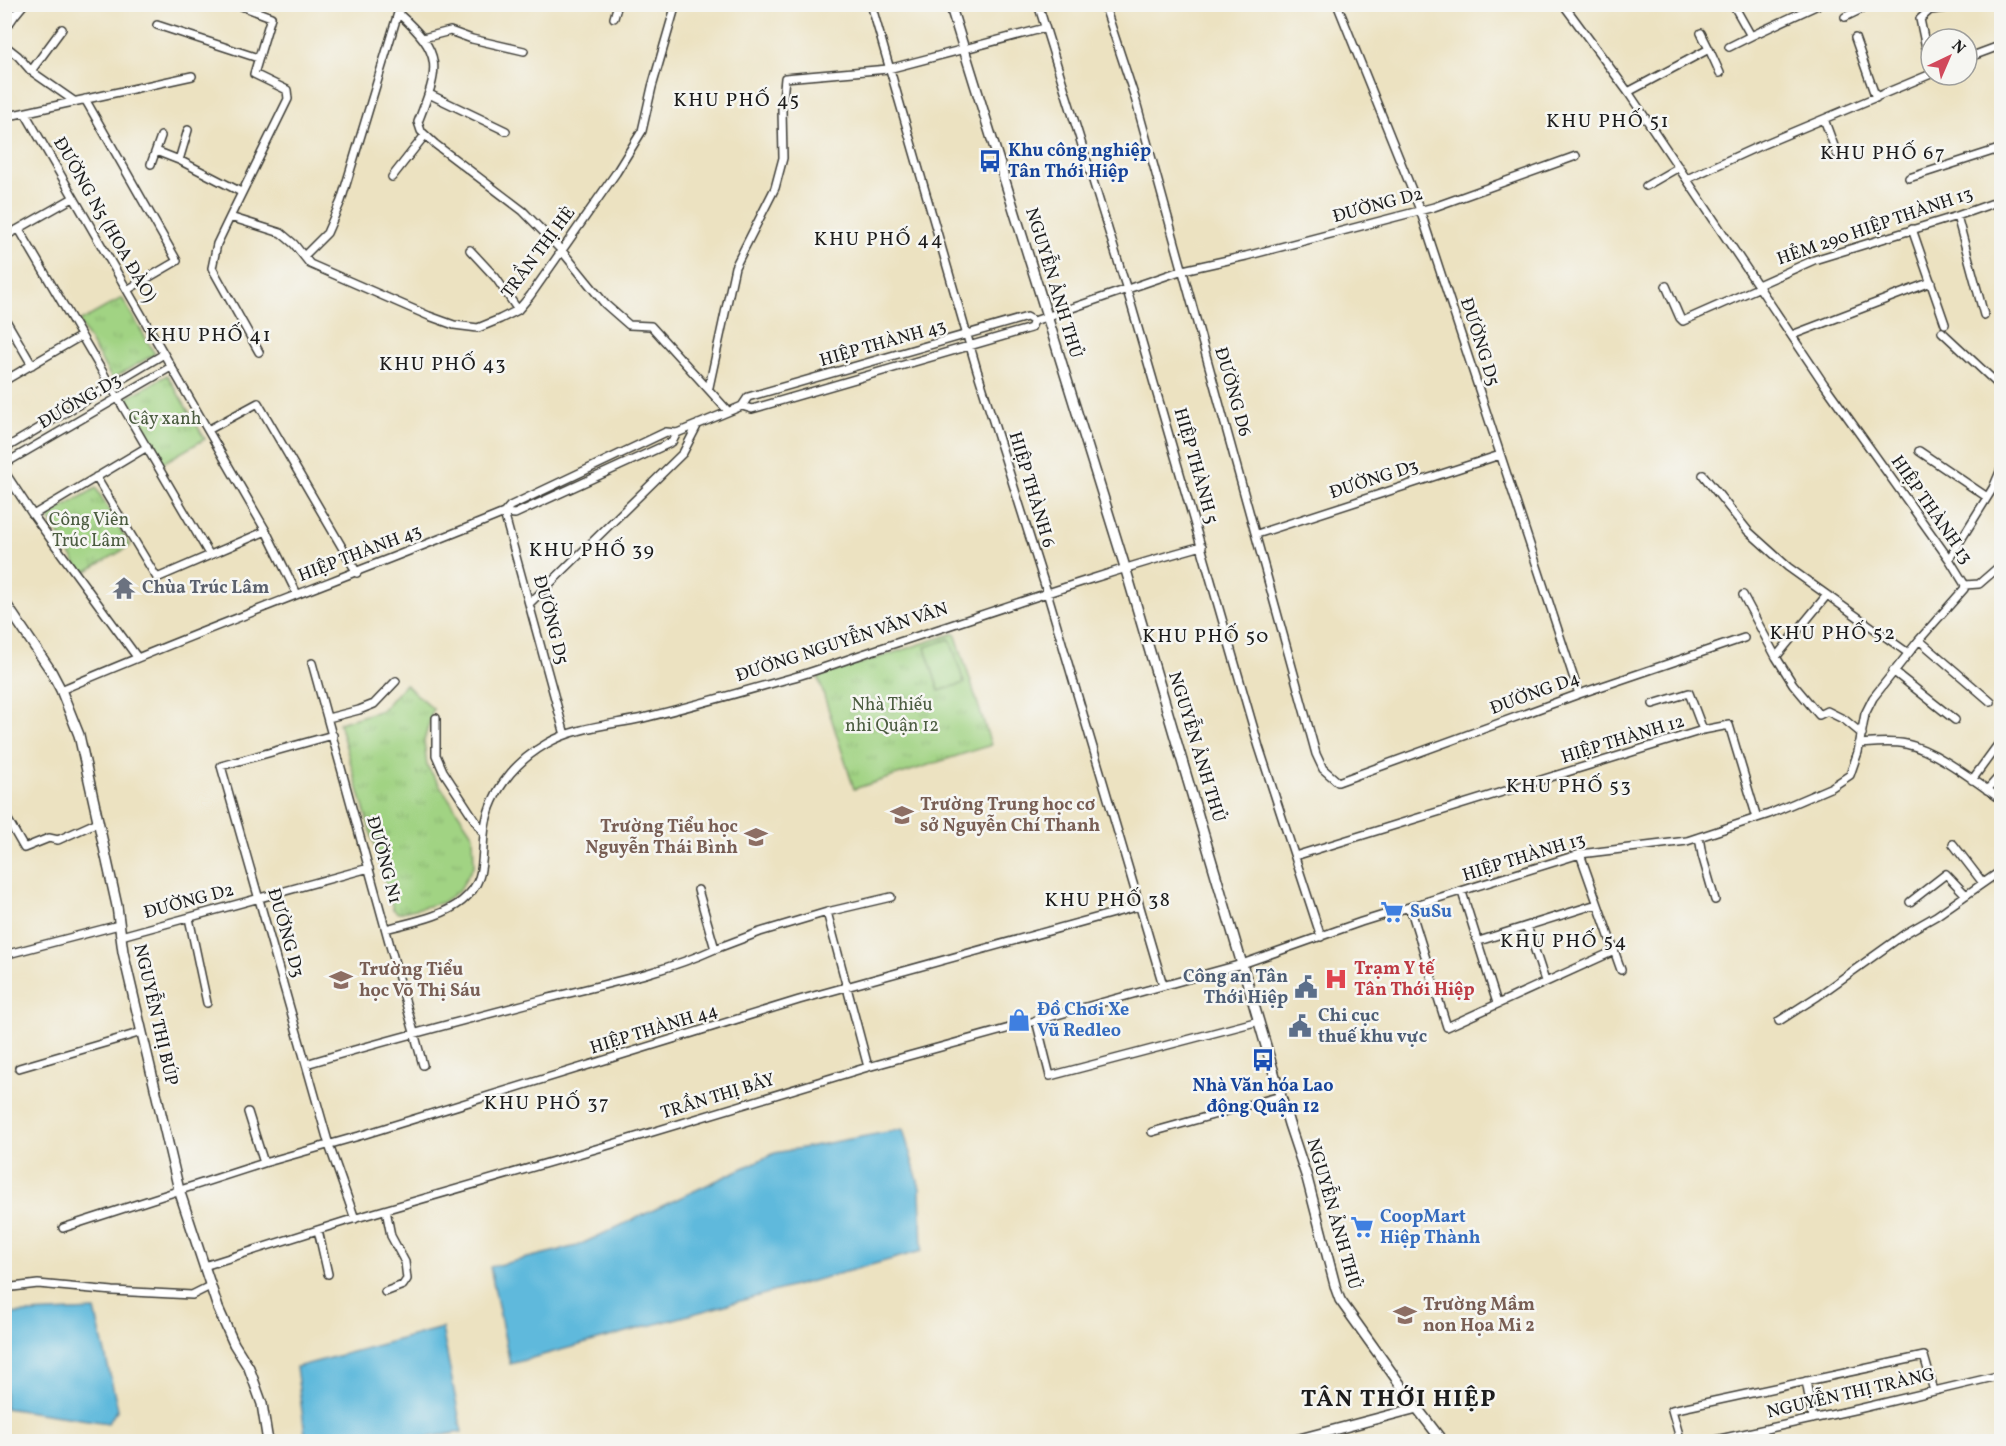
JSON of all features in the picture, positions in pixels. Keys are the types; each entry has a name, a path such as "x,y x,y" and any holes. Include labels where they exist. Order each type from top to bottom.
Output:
{"main road":[{"name":"NGUYỄN ẢNH THỦ","path":"950,4 1125,567 1307,1178 1340,1300 1443,1442"},
{"name":"NGUYỄN THỊ BÚP","path":"4,601 61,690 79,735 142,1032 179,1190 210,1286 234,1344 249,1368 262,1404 268,1442"},
{"path":"1288,1442 1417,1408"}],"street":[{"path":"4,31 24,4"},
{"path":"236,4 271,17 254,74 287,90 288,99 217,244 212,268 260,352"},
{"path":"304,256 327,233 341,201 398,13 398,4"},
{"path":"614,18 618,4"},
{"name":"TRẦN THỊ HÈ","path":"230,217 281,233 294,244 310,264 454,325 478,328 518,310 562,251 642,131 676,4"},
{"name":"HIỆP THÀNH 6","path":"871,4 966,335 1047,592 1163,985"},
{"name":"HIỆP THÀNH 5","path":"1038,4 1127,290 1259,747 1321,937"},
{"name":"ĐƯỜNG D6","path":"1104,4 1136,98 1316,754 1323,769 1338,782"},
{"name":"ĐƯỜNG D5","path":"1337,4 1420,210 1579,694"},
{"name":"HIỆP THÀNH 13","path":"1242,964 1410,907 1581,854 1687,841 1757,818 1843,781 1853,770 1862,734 1864,714 1873,698 1908,653 1964,589 1965,585 1948,559 1792,335 1679,166 1563,4"},
{"path":"1732,4 1751,36"},
{"path":"1729,46 1820,4"},
{"path":"1845,17 1872,4"},
{"path":"1922,27 1920,19 1930,10 1963,6"},
{"path":"4,9 15,15"},
{"path":"398,13 423,38 436,65 429,94 418,122 421,131 523,211 562,251 605,304 629,325 651,326 709,387 728,411"},
{"path":"157,25 258,58"},
{"path":"709,387 735,267 775,188 783,158 782,109 785,78 888,69 1045,28"},
{"path":"30,71 62,29"},
{"path":"423,38 450,31 472,39 524,51"},
{"path":"1701,33 1720,73"},
{"path":"1856,38 1876,98"},
{"path":"4,45 18,56 30,71 74,101"},
{"path":"1979,53 2001,45"},
{"path":"1628,92 1709,49"},
{"path":"4,117 192,76"},
{"path":"1687,179 1919,78"},
{"path":"429,94 506,131"},
{"path":"85,99 177,261 127,290"},
{"name":"ĐƯỜNG N5 (HOA ĐÀO)","path":"25,113 266,531 297,594"},
{"path":"1824,119 1837,154"},
{"path":"179,160 188,130"},
{"path":"392,177 425,135"},
{"path":"151,164 161,136"},
{"path":"1909,178 2001,148"},
{"path":"156,151 179,160 241,192"},
{"name":"ĐƯỜNG D2","path":"1183,270 1246,256 1420,210 1576,156"},
{"path":"1646,186 1679,166"},
{"path":"4,237 73,198"},
{"name":"HẺM 290 HIỆP THÀNH 13","path":"1666,286 1683,321 1814,260 2001,200"},
{"path":"1957,216 1984,315"},
{"path":"19,229 209,554"},
{"path":"1912,230 1945,324"},
{"path":"470,250 496,278 518,310"},
{"name":"HIỆP THÀNH 43","path":"61,690 137,657 357,573 504,513 510,506 666,432 677,433 742,406 752,409 1031,328 1034,321 1183,270"},
{"path":"1792,335 1931,282"},
{"path":"4,316 32,365"},
{"name":"HIỆP THÀNH 43","path":"742,406 748,397 1028,317 1034,321"},
{"path":"1942,332 2001,388"},
{"path":"4,381 81,336"},
{"name":"ĐƯỜNG D3","path":"4,449 164,354"},
{"name":"ĐƯỜNG D3","path":"4,464 171,366"},
{"path":"208,430 258,403 357,573"},
{"path":"530,603 683,453 698,424"},
{"name":"HIỆP THÀNH 43","path":"504,513 515,514 672,442 677,433"},
{"path":"33,515 147,447"},
{"path":"1920,451 1987,497"},
{"name":"ĐƯỜNG D3","path":"1257,534 1500,455"},
{"path":"1948,559 1987,497 2001,467"},
{"path":"4,471 33,515 137,657"},
{"path":"1703,475 1748,531 1788,567 1908,653"},
{"path":"96,477 157,578 266,531"},
{"name":"ĐƯỜNG D5","path":"504,513 566,735"},
{"name":"ĐƯỜNG NGUYỄN VĂN VÂN","path":"386,929 450,909 467,895 479,879 483,865 484,834 489,810 499,789 526,757 566,735 642,718 794,677 1047,592 1202,546"},
{"path":"1965,585 1979,584 2001,564"},
{"path":"1743,595 1793,684 1820,715 1827,711 1845,720 1862,734"},
{"path":"1776,657 1827,595"},
{"name":"ĐƯỜNG D4","path":"1338,782 1579,694 1744,638"},
{"path":"1919,640 1991,702"},
{"name":"ĐƯỜNG N1","path":"312,663 423,1065"},
{"path":"1893,671 1954,720"},
{"path":"328,718 359,711 374,704 396,681"},
{"path":"1653,705 1689,693 1703,730"},
{"path":"436,718 436,754 443,771 484,834"},
{"name":"HIỆP THÀNH 12","path":"1295,856 1703,730 1729,725 1757,818"},
{"name":"ĐƯỜNG D3","path":"333,735 221,766 329,1145 355,1218"},
{"path":"1972,780 2001,739"},
{"path":"1859,744 1904,743 1925,749 2001,800"},
{"path":"1987,790 2001,773"},
{"path":"4,813 24,848 49,838 58,840 98,822"},
{"path":"1699,837 1715,900"},
{"path":"1953,844 1983,883"},
{"path":"1581,854 1621,970"},
{"name":"ĐƯỜNG D2","path":"121,936 369,868"},
{"path":"1779,1021 2001,870"},
{"path":"1910,902 1946,874 1966,895"},
{"path":"698,890 715,949"},
{"path":"1462,892 1497,1003"},
{"path":"306,1064 414,1032 618,982 694,958 760,932 827,912 891,897"},
{"path":"1479,942 1597,904"},
{"name":"HIỆP THÀNH 44","path":"63,1228 264,1163 847,987 1139,906"},
{"path":"1410,907 1447,1027 1614,951"},
{"path":"827,912 868,1067"},
{"path":"189,918 207,1002"},
{"path":"4,956 119,925"},
{"path":"1527,926 1545,981"},
{"name":"TRẦN THỊ BẢY","path":"204,1266 355,1218 606,1146 868,1067 1242,964"},
{"path":"1036,1020 1050,1076 1259,1021"},
{"path":"19,1068 142,1032"},
{"path":"1152,1132 1281,1096"},
{"path":"248,1112 264,1163"},
{"path":"386,1210 391,1236 405,1262 407,1279 403,1285 386,1292"},
{"path":"318,1230 328,1274"},
{"path":"4,1288 38,1284 192,1295 210,1286"},
{"path":"1681,1442 1672,1410 1924,1356 1934,1391"},
{"name":"NGUYỄN THỊ TRÀNG","path":"1706,1442 2001,1375"},
{"path":"1806,1381 1814,1419"}],"green space":[{"path":"122,298 155,354 112,379 79,322"},
{"name":"Cây xanh","path":"167,375 205,439 163,463 125,399"},
{"name":"Công Viên Trúc Lâm","path":"96,488 130,546 82,574 48,516"},
{"name":"Nhà Thiếu nhi Quận 12","path":"955,633 991,745 854,789 818,677"},
{"path":"950,639 964,683 939,691 925,647"},
{"path":"405,684 433,709 424,741 427,766 473,835 474,865 459,891 441,903 398,913 393,909 339,723 382,710"}],"water":[{"path":"903,1129 920,1188 922,1251 510,1364 490,1267 577,1246 775,1153"},
{"path":"95,1310 118,1409 108,1423 5,1408 5,1314"},
{"path":"442,1328 462,1432 401,1441 306,1441 296,1367"}],"place":[{"name":"Khu công nghiệp Tân Thới Hiệp","path":"990,161"},
{"name":"Chùa Trúc Lâm","path":"124,588"},
{"name":"Trường Trung học cơ sở Nguyễn Chí Thanh","path":"902,815"},
{"name":"Trường Tiểu học Nguyễn Thái Bình","path":"756,837"},
{"name":"SuSu","path":"1392,912"},
{"name":"Trạm Y tế Tân Thới Hiệp","path":"1336,979"},
{"name":"Trường Tiểu học Võ Thị Sáu","path":"341,980"},
{"name":"Công an Tân Thới Hiệp","path":"1306,987"},
{"name":"Đồ Chơi Xe Vũ Redleo","path":"1019,1020"},
{"name":"Chi cục thuế khu vực","path":"1300,1026"},
{"name":"Nhà Văn hóa Lao động Quận 12","path":"1263,1060"},
{"name":"CoopMart Hiệp Thành","path":"1362,1227"},
{"name":"Trường Mầm non Họa Mi 2","path":"1405,1315"}],"district":[{"name":"KHU PHỐ 45","path":"737,101"},
{"name":"KHU PHỐ 51","path":"1608,122"},
{"name":"KHU PHỐ 67","path":"1883,154"},
{"name":"KHU PHỐ 44","path":"879,240"},
{"name":"KHU PHỐ 41","path":"209,336"},
{"name":"KHU PHỐ 43","path":"443,365"},
{"name":"KHU PHỐ 39","path":"592,551"},
{"name":"KHU PHỐ 52","path":"1833,634"},
{"name":"KHU PHỐ 50","path":"1206,637"},
{"name":"KHU PHỐ 53","path":"1569,787"},
{"name":"KHU PHỐ 38","path":"1108,901"},
{"name":"KHU PHỐ 54","path":"1564,942"},
{"name":"KHU PHỐ 37","path":"547,1104"},
{"name":"TÂN THỚI HIỆP","path":"1399,1400"}]}
